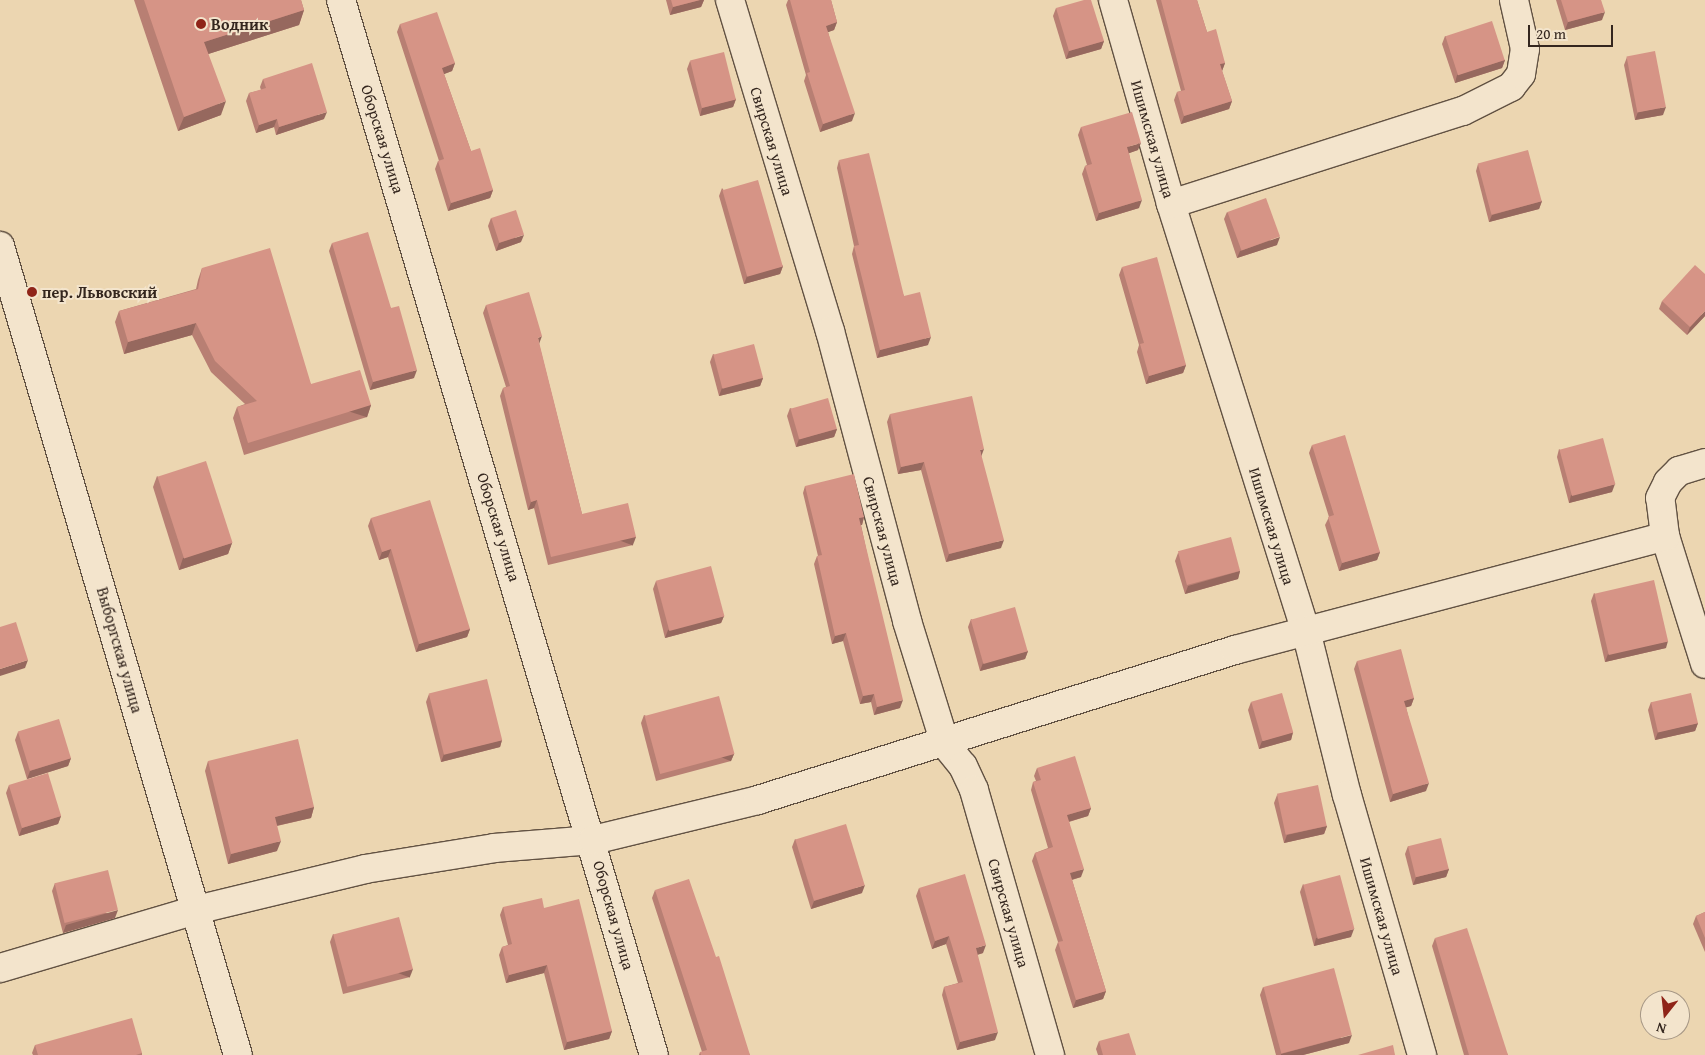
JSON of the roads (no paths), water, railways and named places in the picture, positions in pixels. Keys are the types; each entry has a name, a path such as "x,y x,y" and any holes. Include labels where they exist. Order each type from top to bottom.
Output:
{"street":[{"name":"Оборская улица","path":"341,0 592,840 654,1055"},
{"name":"Свирская улица","path":"730,0 830,331 907,621 945,744 963,766 974,790 1050,1055"},
{"name":"Ишимская улица","path":"1113,0 1171,204 1306,631 1347,795 1422,1055"},
{"path":"1171,204 1463,111 1511,87 1521,74 1526,49 1514,0"},
{"name":"Выборгская улица","path":"0,246 238,1055"},
{"path":"1705,463 1679,471 1668,482 1660,498 1665,536 1705,664"},
{"path":"0,968 196,910 365,869 494,848 592,840 758,800 945,744 1235,650 1665,536"}],"place":[{"name":"Водник","path":"201,24"},
{"name":"пер. Львовский","path":"32,292"}]}
